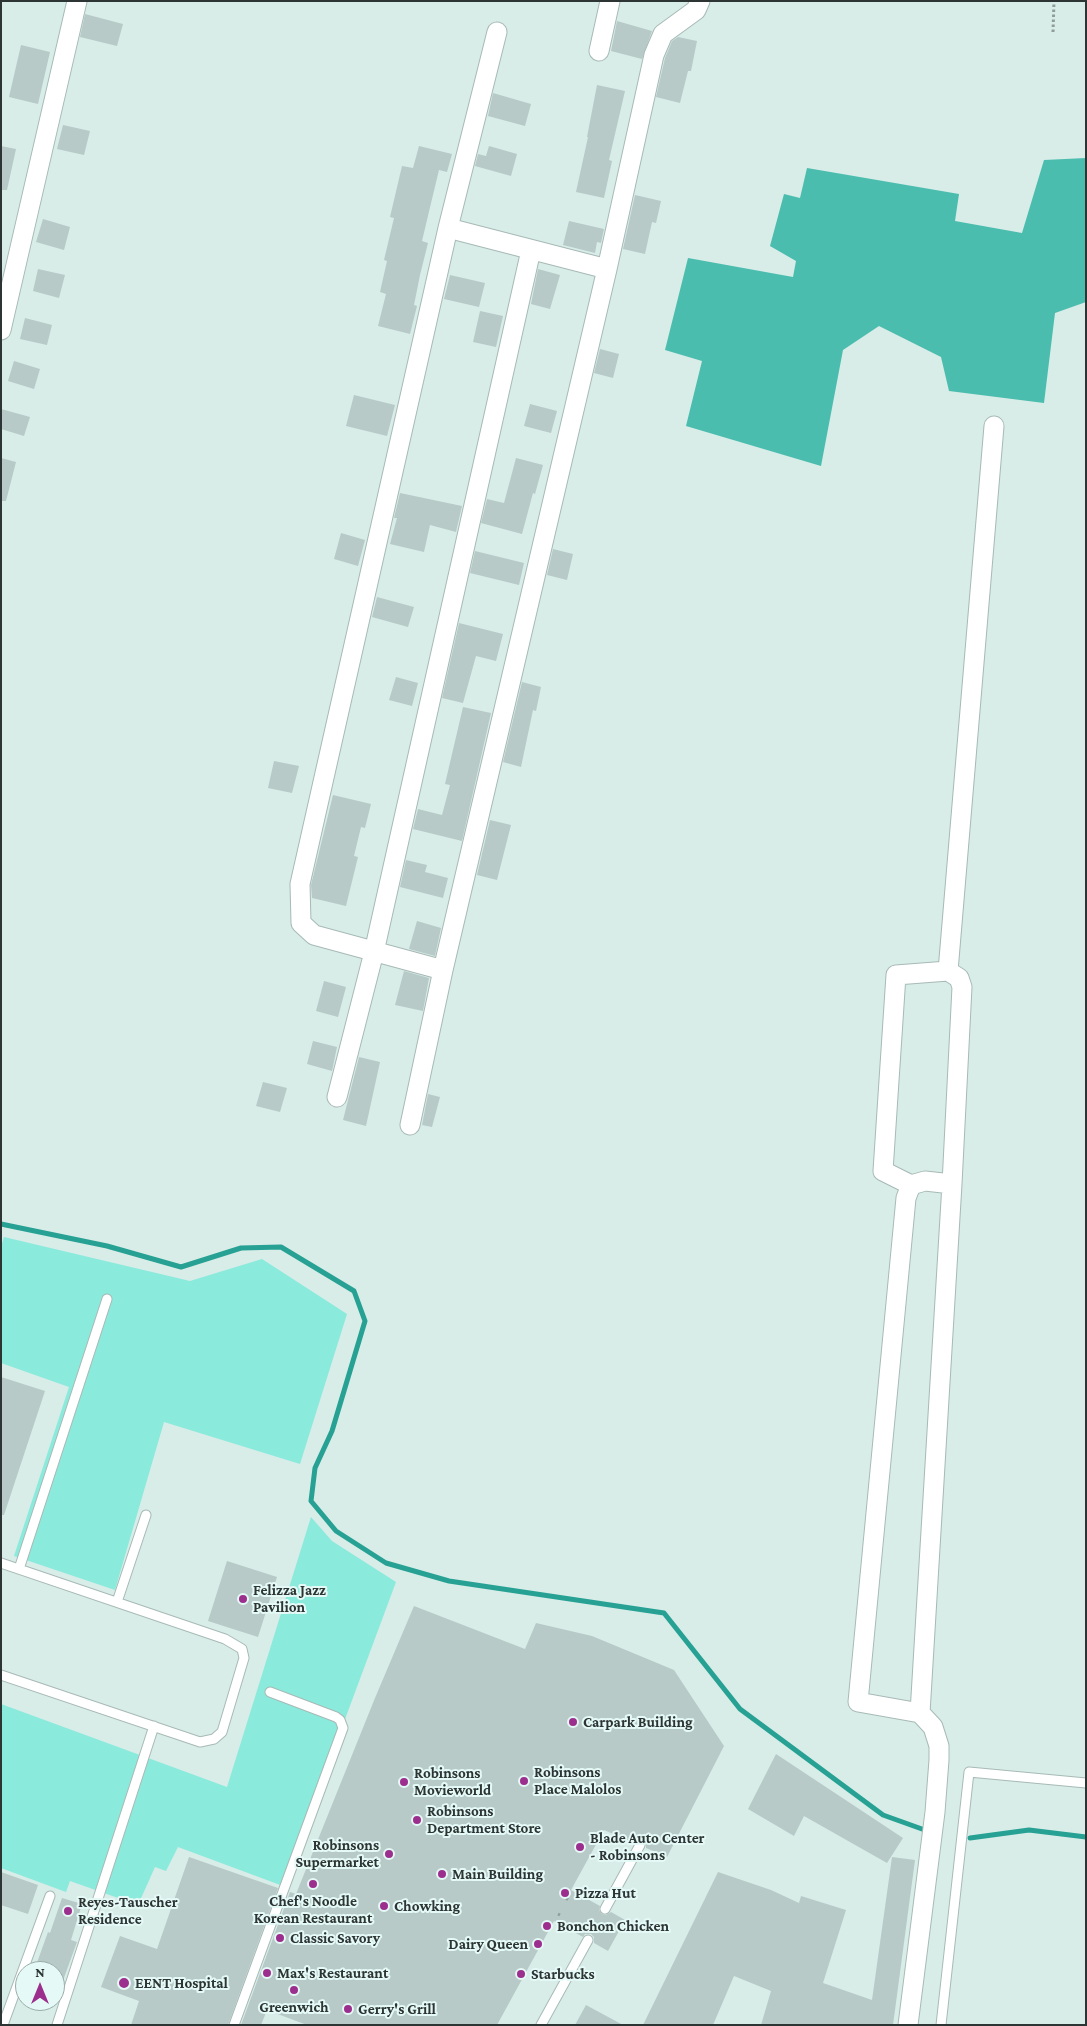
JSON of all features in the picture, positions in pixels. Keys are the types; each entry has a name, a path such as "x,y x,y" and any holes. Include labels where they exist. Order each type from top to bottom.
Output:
{"street":[{"path":"1,330 7,284 78,1"},
{"path":"599,51 610,1"},
{"path":"410,1125 443,970 607,269 654,55 663,34 696,10 700,1"},
{"path":"443,970 314,935 301,923 300,884 448,228 497,32"},
{"path":"448,228 607,269"},
{"path":"337,1097 374,952 531,250"},
{"path":"948,971 994,426"},
{"path":"920,1712 952,1184 962,987 959,978 948,971 896,975 883,1171 911,1185 925,1181 952,1184"},
{"path":"908,2025 935,1812 939,1746 933,1727 920,1712 858,1702 906,1198 911,1185"}],"lane":[{"path":"19,1568 107,1299"},
{"path":"117,1602 146,1515"},
{"path":"1,1562 226,1639 242,1649 244,1658 222,1732 214,1739 200,1742 1,1675"},
{"path":"234,2025 343,1728 340,1720 336,1717 270,1692"},
{"path":"57,2025 154,1726"},
{"path":"941,2025 969,1772 1086,1783"},
{"path":"605,1909 640,1845"},
{"path":"4,2025 50,1896"},
{"path":"541,2025 588,1940"}],"path":[{"path":"1053,32 1054,1"}],"green space":[{"path":"1086,158 1086,302 1055,313 1044,403 949,391 941,357 879,326 843,350 821,466 686,426 702,361 665,350 688,258 793,277 796,261 770,246 784,194 800,198 807,168 959,194 955,221 1022,233 1044,160"},
{"path":"4,1237 190,1281 262,1259 347,1314 300,1464 164,1422 115,1590 14,1556 69,1387 1,1363 1,1247"},
{"path":"311,1517 332,1541 396,1582 283,1886 178,1847 166,1871 155,1867 138,1905 70,1881 66,1892 1,1868 1,1704 227,1787"}],"building":[{"path":"85,14 123,24 117,46 80,37"},
{"path":"617,21 652,31 642,59 611,51"},
{"path":"678,37 697,41 691,71 688,71 680,103 656,97 665,58 672,41"},
{"path":"21,45 50,52 38,104 9,97"},
{"path":"597,85 625,91 609,160 612,161 604,198 576,192"},
{"path":"493,93 531,104 525,126 488,116"},
{"path":"63,125 90,131 84,155 57,149"},
{"path":"1,146 16,149 7,190 1,190"},
{"path":"419,146 452,154 447,172 439,170 422,241 428,243 414,305 417,306 410,334 378,326 386,294 380,292 387,261 384,260 394,218 390,217 402,166 413,168"},
{"path":"489,146 517,154 511,176 475,166 478,154 486,156"},
{"path":"635,195 661,201 656,223 652,222 645,254 623,249"},
{"path":"43,219 70,227 64,250 36,242"},
{"path":"569,221 604,229 601,243 597,242 595,253 563,245"},
{"path":"38,269 65,275 59,298 33,291"},
{"path":"538,269 560,275 550,309 531,304"},
{"path":"450,275 485,283 479,307 444,299"},
{"path":"480,311 503,316 496,347 473,342"},
{"path":"25,318 52,325 47,345 20,339"},
{"path":"600,349 619,354 613,378 594,373"},
{"path":"14,361 40,369 34,389 8,381"},
{"path":"354,395 395,405 387,436 346,426"},
{"path":"530,404 557,411 551,433 524,426"},
{"path":"1,409 30,417 24,436 1,429"},
{"path":"1,458 16,462 6,501 1,501"},
{"path":"516,458 543,465 522,534 481,523 487,499 504,503"},
{"path":"400,493 462,506 456,532 430,525 424,552 390,544 397,518 394,518"},
{"path":"341,533 365,540 358,566 334,559"},
{"path":"553,549 573,554 567,580 547,575"},
{"path":"475,551 524,563 519,585 470,573"},
{"path":"377,597 414,607 408,627 372,617"},
{"path":"459,623 503,634 496,661 476,656 463,703 442,698"},
{"path":"396,677 418,683 412,706 389,700"},
{"path":"522,682 541,687 536,711 533,710 521,767 503,762"},
{"path":"463,707 491,713 462,841 413,829 418,809 442,815 450,785 445,784"},
{"path":"274,761 299,766 292,793 268,788"},
{"path":"333,795 371,804 365,828 361,827 354,856 358,857 346,906 312,898 311,885"},
{"path":"490,820 511,825 497,880 477,875"},
{"path":"406,860 427,865 425,872 448,878 443,898 400,887"},
{"path":"417,921 441,928 435,956 409,949"},
{"path":"404,971 429,978 423,1011 395,1005"},
{"path":"324,981 346,987 338,1017 316,1011"},
{"path":"313,1041 337,1047 332,1071 307,1064"},
{"path":"359,1057 380,1062 366,1126 343,1120"},
{"path":"263,1082 287,1088 280,1112 256,1106"},
{"path":"428,1094 440,1097 432,1127 422,1125"},
{"path":"1,1377 45,1391 4,1515 1,1515"},
{"name":"Felizza Jazz Pavilion","path":"227,1561 277,1577 258,1637 208,1621"},
{"name":"Robinsons Place Malolos","path":"414,1606 525,1649 536,1623 592,1636 674,1670 724,1746 667,1857 646,1848 646,1842 643,1839 637,1839 634,1843 604,1830 571,1890 600,1906 599,1910 602,1914 606,1915 611,1912 625,1920 608,1951 594,1943 594,1937 591,1934 585,1934 583,1937 554,1921 497,2025 307,2025 267,2010 261,2025 241,2025 290,1892 296,1894"},
{"path":"776,1754 903,1838 887,1863 804,1816 794,1836 748,1809"},
{"name":"EENT Hospital","path":"189,1857 278,1888 228,2025 131,2025 139,2001 101,1987 120,1936 157,1949"},
{"path":"892,1857 915,1860 893,2025 761,2025 771,1991 734,1976 713,2025 643,2025 718,1872 771,1890 799,1903 801,1896 846,1910 823,1983 872,2000"},
{"path":"1,1872 38,1885 28,1914 1,1905"},
{"path":"62,1898 82,1904 71,1940 77,1942 65,1975 65,1961 38,1961 48,1932 50,1933"},
{"path":"586,2005 623,2025 575,2025"}],"waterway":[{"path":"1,1224 107,1246 181,1267 241,1248 281,1247 354,1291 365,1321 332,1431 315,1468 311,1501 336,1531 386,1563 449,1581 664,1613 740,1709 883,1815 922,1829"},
{"path":"970,1838 1029,1830 1086,1837"}],"place":[{"name":"Felizza Jazz Pavilion","path":"243,1599"},
{"name":"Carpark Building","path":"573,1722"},
{"name":"Robinsons Place Malolos","path":"524,1781"},
{"name":"Robinsons Movieworld","path":"404,1782"},
{"name":"Robinsons Department Store","path":"417,1820"},
{"name":"Blade Auto Center - Robinsons","path":"580,1847"},
{"name":"Robinsons Supermarket","path":"389,1854"},
{"name":"Main Building","path":"442,1874"},
{"name":"Chef's Noodle Korean Restaurant","path":"313,1884"},
{"name":"Pizza Hut","path":"565,1893"},
{"name":"Chowking","path":"384,1906"},
{"name":"Reyes-Tauscher Residence","path":"68,1911"},
{"name":"Bonchon Chicken","path":"547,1926"},
{"name":"Classic Savory","path":"280,1938"},
{"name":"Dairy Queen","path":"538,1944"},
{"name":"Max's Restaurant","path":"267,1973"},
{"name":"Starbucks","path":"521,1974"},
{"name":"EENT Hospital","path":"124,1983"},
{"name":"Greenwich","path":"294,1990"},
{"name":"Gerry's Grill","path":"348,2009"}]}
